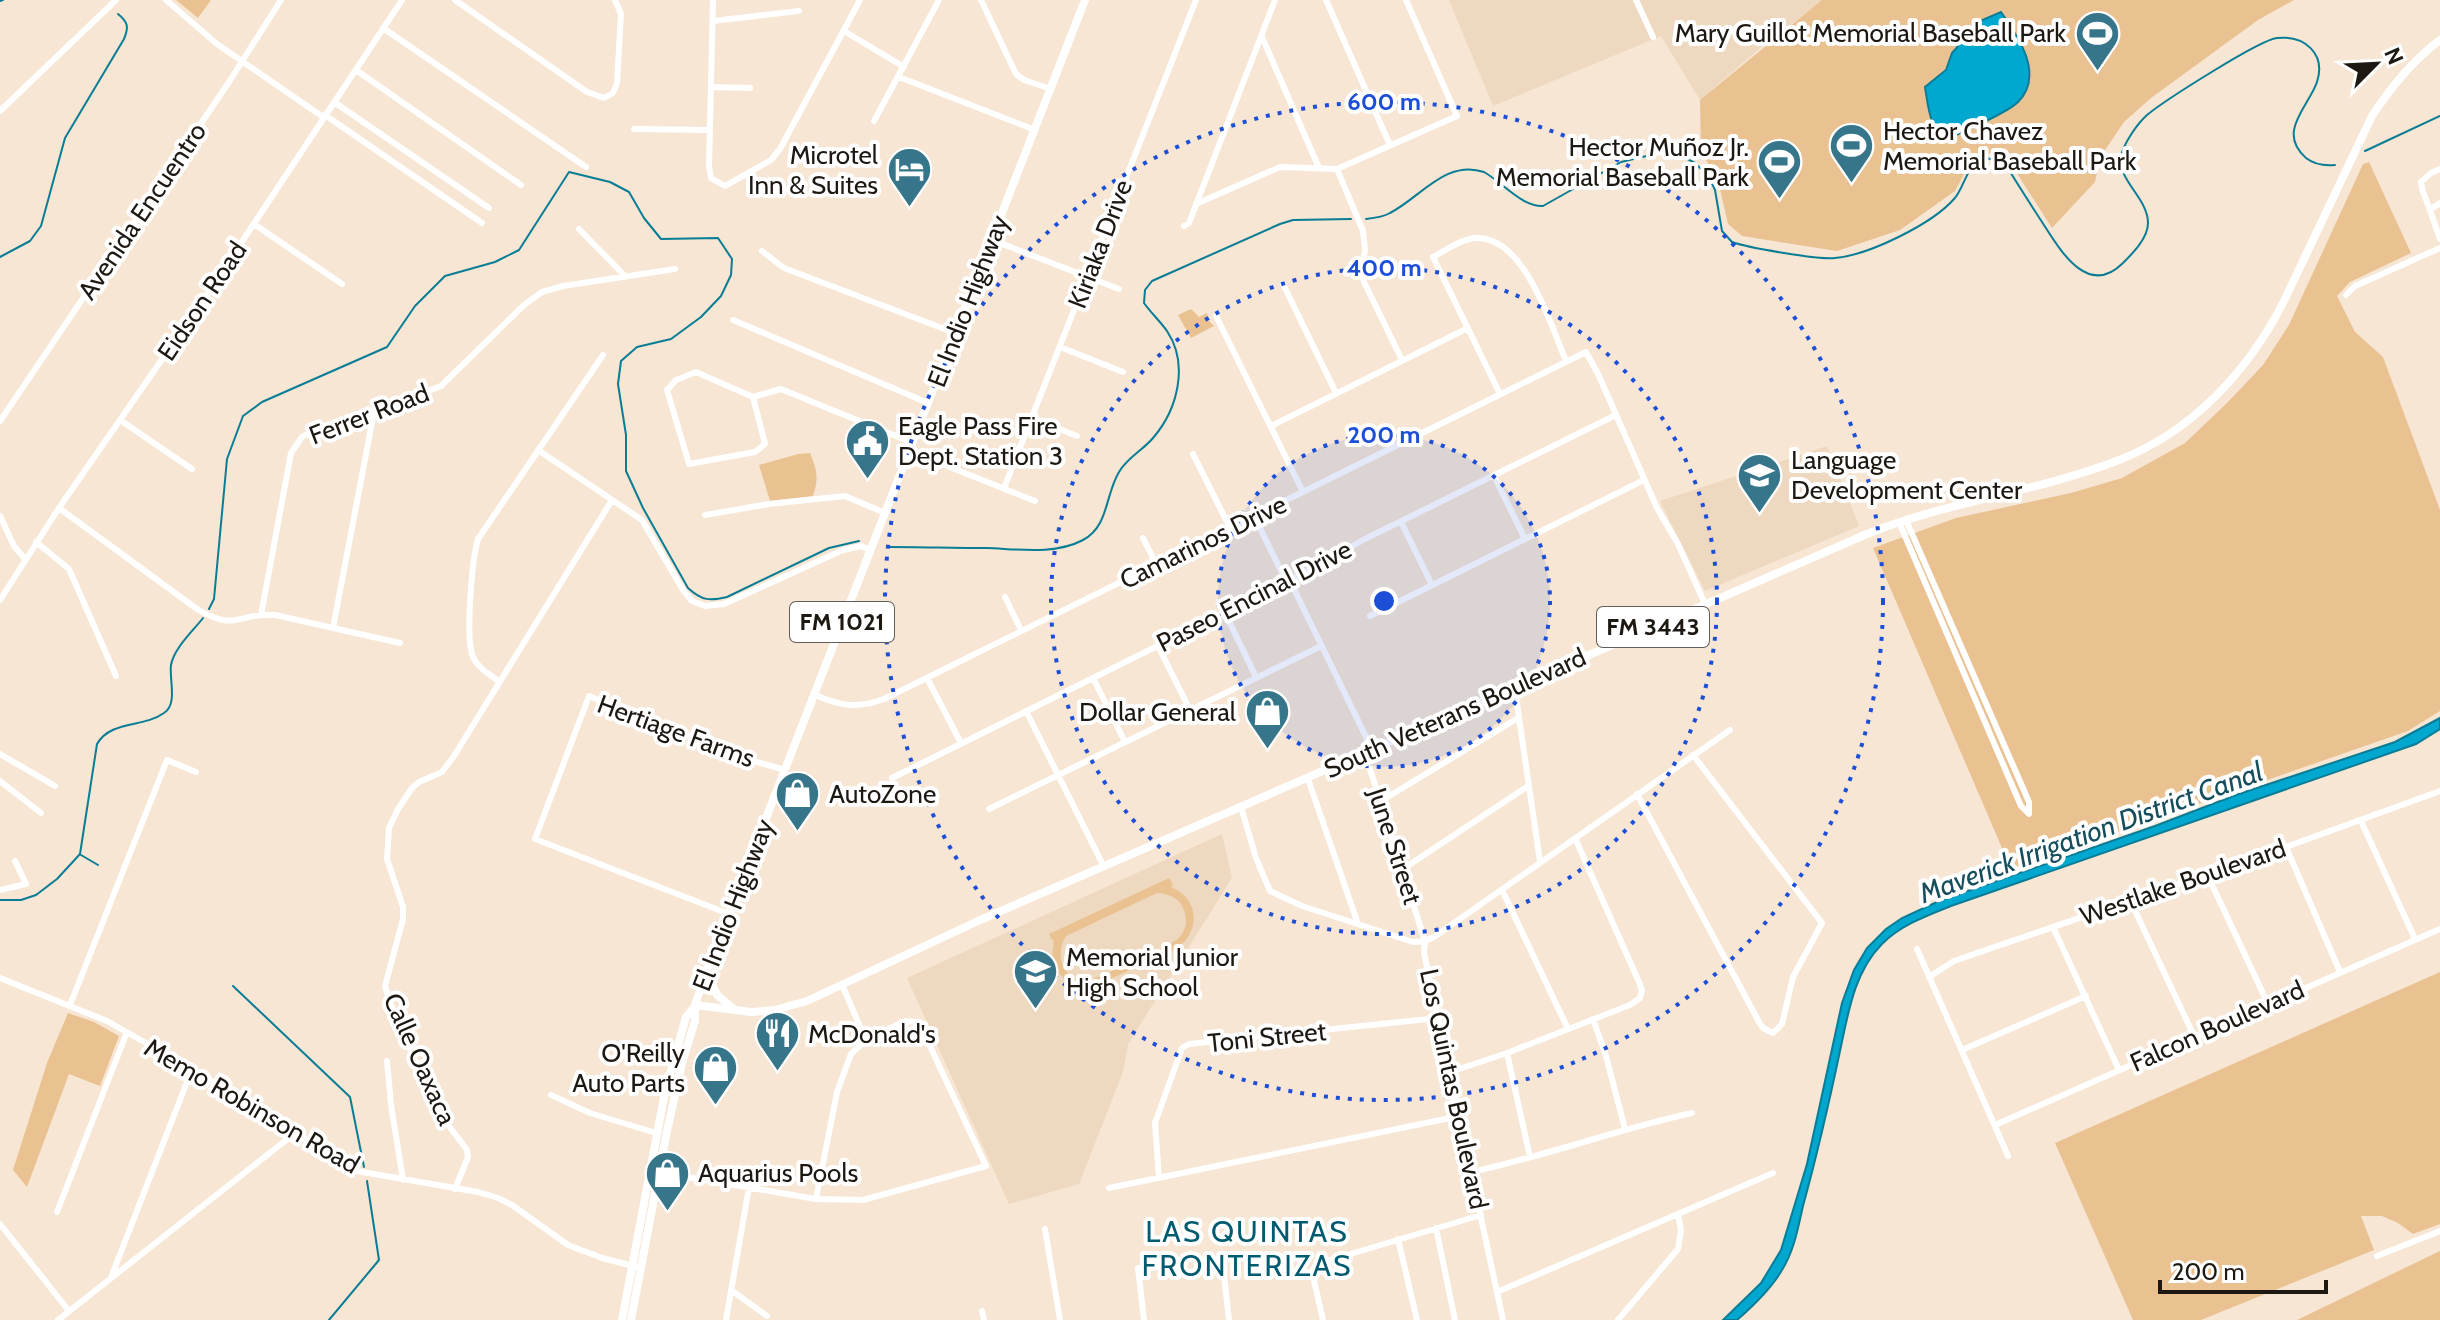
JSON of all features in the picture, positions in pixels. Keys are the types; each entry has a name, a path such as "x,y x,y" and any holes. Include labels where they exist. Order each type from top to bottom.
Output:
{"main road":[{"name":"El Indio Highway","path":"654,1167 656,1133 686,1017 695,1005 1085,0"},
{"name":"South Veterans Boulevard","path":"695,1005 738,1011 791,1007 978,921 1902,521 2074,475 2121,459 2183,424 2227,386 2245,364 2270,329 2372,116 2399,78 2440,40"},
{"path":"706,972 717,995 738,1011"},
{"name":"El Indio Highway","path":"622,1320 636,1267 654,1167 695,1021 695,1005"},
{"name":"El Indio Highway","path":"631,1320 636,1267"}],"street":[{"path":"0,111 105,14 116,0"},
{"path":"166,0 242,62 482,223"},
{"name":"Avenida Encuentro","path":"0,421 281,0"},
{"name":"Eidson Road","path":"0,600 402,0"},
{"path":"455,0 587,92 604,98 613,93 617,83 621,14 615,0"},
{"path":"713,0 709,167 711,178 725,186 771,160 780,149 860,0"},
{"path":"874,121 939,0"},
{"path":"981,0 1016,74 1051,89"},
{"name":"Kiriaka Drive","path":"1004,488 1196,0"},
{"path":"1184,226 1189,223 1275,0"},
{"path":"1326,0 1390,145"},
{"path":"1196,204 1280,167 1337,169 1457,116 1406,0"},
{"path":"1636,0 1653,37"},
{"path":"713,21 799,11"},
{"path":"383,28 586,167"},
{"path":"844,31 904,67"},
{"path":"1262,37 1319,168"},
{"path":"356,70 521,185"},
{"path":"899,77 1035,130"},
{"path":"711,87 750,88"},
{"path":"334,102 489,208"},
{"path":"634,129 709,130"},
{"path":"1337,169 1363,231 1364,282 1402,360"},
{"path":"2440,169 2421,182 2440,239"},
{"path":"2430,210 2440,203"},
{"path":"254,224 342,284"},
{"path":"579,229 625,276"},
{"path":"1500,394 1433,257 1479,238 1500,245 1531,281 1566,361"},
{"path":"992,240 1119,289"},
{"path":"2346,295 2355,286 2440,248"},
{"path":"762,251 784,268 955,333"},
{"name":"Ferrer Road","path":"261,615 286,476 295,444 302,437 441,386 524,305 542,292 675,269"},
{"path":"1283,284 1336,393"},
{"path":"1216,316 1303,492"},
{"path":"733,320 928,403"},
{"path":"1271,426 1468,328"},
{"path":"1060,347 1123,372"},
{"name":"Camarinos Drive","path":"815,695 845,705 865,706 884,699 1586,352 1616,415"},
{"path":"500,682 478,665 470,648 476,549 483,530 603,355"},
{"path":"753,397 765,444 755,452 689,464 667,390 676,380 696,372 753,397 781,389 1035,501"},
{"path":"333,628 374,412"},
{"path":"1616,415 1705,604"},
{"name":"Paseo Encinal Drive","path":"892,778 1616,415"},
{"path":"1032,418 1077,436"},
{"path":"120,420 192,469"},
{"path":"538,450 642,520 683,590 692,601 705,606 724,604 843,550 861,546 870,550"},
{"path":"1193,454 1230,528"},
{"path":"1494,476 1525,539"},
{"path":"1370,616 1644,480"},
{"path":"705,515 845,496 885,513"},
{"name":"Calle Oaxaca","path":"455,1189 468,1157 467,1150 446,1122 428,1089 386,992 387,973 403,919 403,907 387,859 387,838 393,818 412,788 446,767 612,500"},
{"path":"59,508 211,618 226,622 261,615 284,617 400,643"},
{"path":"0,516 14,546 25,559"},
{"name":"June Street","path":"1254,516 1293,587 1367,739 1368,763 1425,941"},
{"path":"1902,521 1936,587 2011,759 2029,802 2029,814 2021,806 2002,763 1928,591 1902,521"},
{"path":"1401,522 1432,585"},
{"path":"1143,538 1156,564"},
{"path":"36,542 69,569 116,676"},
{"path":"1928,591 1936,587"},
{"path":"1005,597 1021,630"},
{"path":"1225,613 1256,677"},
{"path":"1158,646 1190,710"},
{"path":"989,809 1321,646"},
{"path":"1955,652 1963,649"},
{"path":"927,678 961,743"},
{"path":"1093,678 1125,742"},
{"path":"1512,688 1516,697 1540,862"},
{"name":"Hertiage Farms","path":"729,914 535,839 589,696 757,762 785,770"},
{"path":"1979,708 1987,704"},
{"path":"1026,711 1104,867"},
{"path":"1381,801 1518,718"},
{"name":"Los Quintas Boulevard","path":"1503,1320 1424,953 1425,941 1730,730"},
{"path":"0,754 55,786"},
{"path":"1637,794 1759,1022 1773,1033 1785,1018 1793,977 1822,923 1693,755"},
{"path":"2002,763 2011,759"},
{"path":"70,1005 167,760 196,772"},
{"path":"1308,779 1358,924"},
{"path":"0,781 41,813"},
{"path":"1403,869 1528,786"},
{"name":"Westlake Boulevard","path":"1929,977 1954,961 2439,794"},
{"path":"1241,807 1260,870 1270,891 1302,906 1413,942 1425,941"},
{"path":"2361,821 2415,939"},
{"path":"1450,1072 1507,1053 1630,1005 1640,998 1642,990 1639,982 1575,838"},
{"path":"2286,847 2340,972"},
{"path":"0,890 26,884 15,861"},
{"path":"2207,874 2268,1004"},
{"path":"1502,890 1568,1029"},
{"path":"2130,900 2194,1036"},
{"path":"2053,927 2119,1070"},
{"name":"Falcon Boulevard","path":"1995,1125 2440,929"},
{"path":"1917,949 2008,1156"},
{"name":"Memo Robinson Road","path":"0,978 99,1017 127,1032 357,1171 502,1200 568,1245 636,1267"},
{"path":"842,985 866,1040"},
{"path":"1962,1050 2086,996"},
{"name":"Toni Street","path":"1159,1178 1155,1123 1182,1048 1189,1044 1438,1018"},
{"path":"1593,1019 1625,1129"},
{"path":"654,1167 669,1174 816,1199 863,1200 986,1166 916,1022 901,1023 866,1040 851,1054 840,1081 816,1199"},
{"path":"57,1212 127,1032"},
{"path":"1507,1053 1530,1157"},
{"path":"387,1061 403,1180"},
{"path":"111,1278 192,1069"},
{"path":"551,1095 590,1113 656,1133"},
{"path":"1472,1172 1692,1113"},
{"path":"1109,1188 1460,1116"},
{"path":"58,1320 295,1133"},
{"path":"1497,1292 1773,1173"},
{"path":"726,1320 749,1187"},
{"path":"1323,1320 1313,1276 1317,1264 1481,1215"},
{"path":"1618,1320 1678,1249 1681,1230 1678,1215"},
{"path":"0,1224 69,1311"},
{"path":"1436,1228 1455,1320"},
{"path":"1045,1229 1060,1320"},
{"path":"2377,1256 2440,1231"},
{"path":"1398,1239 1417,1320"},
{"path":"1222,1257 1229,1320"},
{"path":"1138,1268 1144,1320"},
{"path":"731,1290 767,1316"},
{"path":"982,1311 984,1320"}],"shaded area":[{"path":"176,0 211,0 198,18"},
{"path":"1449,0 1823,0 1760,48 1700,100 1661,36 1493,106"},
{"path":"1822,0 2294,0 2258,20 2151,98 2124,122 2101,156 2095,182 2052,228 2009,161 1986,153 1971,161 1955,191 1900,230 1837,251 1742,236 1728,224 1717,176 1701,153 1700,100"},
{"path":"2369,162 2411,253 2350,282 2337,296 2355,332 2383,357 2440,510 2440,711 2408,731 2011,869 1873,548 1956,518 2071,493 2122,478 2185,443 2263,365 2289,325 2363,164"},
{"path":"1191,309 1199,317 1207,313 1214,326 1191,338 1178,315"},
{"name":"Language Development Center","path":"1827,446 1859,526 1705,591 1660,501"},
{"path":"810,453 816,474 813,496 770,501 759,465"},
{"name":"Memorial Junior High School","path":"1222,834 1232,878 1128,1044 1123,1072 1079,1184 1009,1204 907,978"},
{"path":"1169,878 1171,887 1188,899 1194,916 1190,934 1176,949 1097,985 1082,987 1066,981 1057,971 1052,956 1054,940 1049,934","holes":["1157,893 1175,898 1185,911 1186,924 1178,938 1133,962 1089,980 1080,980 1067,973 1061,959 1062,943 1066,936"]},
{"path":"2440,972 2440,1224 2413,1234 2382,1216 2361,1216 2374,1250 2201,1320 2133,1320 2055,1143"},
{"path":"68,1013 94,1022 119,1036 100,1086 69,1074 27,1187 13,1170 47,1063"},
{"path":"2440,1251 2440,1320 2297,1320"}],"water":[{"path":"2001,12 2026,56 2029,80 2026,91 2012,107 1996,116 1952,137 1944,135 1931,118 1925,87 1946,70 1952,53 1980,21"},
{"path":"2440,718 2440,729 2416,744 1951,906 1889,937 1872,955 1854,994 1790,1255 1778,1277 1755,1303 1737,1320 1723,1320 1761,1283 1781,1250 1807,1164 1842,1003 1854,970 1867,948 1886,929 1939,901 2395,742"}],"waterway":[{"path":"0,257 30,241 41,226 65,138 126,35 127,25 118,14"},
{"path":"1366,219 1390,213 1434,182 1458,171 1470,169 1484,172 1527,203 1543,206 1621,162 1655,154 1678,154 1695,163 1709,177 1715,190 1722,231 1732,242 1784,253 1835,258 1882,245 1916,228 1944,209 1958,194 1970,169 1987,158 2002,163 2009,170 2049,233 2075,266 2086,273 2110,273 2139,245 2147,229 2147,214 2121,165 2121,156 2135,128 2147,115 2191,85 2251,49 2277,38 2304,43 2316,55 2317,82 2297,119 2294,139 2309,160 2335,165"},
{"path":"2365,151 2440,116"},
{"path":"209,609 214,599 227,459 243,416 262,402 387,347 415,306 445,276 495,262 519,250 569,172 610,182 629,192 661,239 718,238 732,259 731,275 721,296 701,317 671,339 637,347 621,361 618,384 626,435 626,471 688,588 706,599 727,597 829,548 859,541"},
{"path":"889,547 1036,550 1060,548 1083,540 1098,527 1119,472 1162,426 1178,386 1178,358 1174,344 1144,303 1145,290 1152,281 1280,224 1293,220 1351,219"},
{"path":"0,900 21,900 36,895 57,879 80,854 97,744 110,731 156,718 168,709 172,698 173,659 203,618"},
{"path":"81,855 98,865"},
{"path":"233,986 350,1097 364,1167"},
{"path":"329,1320 379,1260 367,1181"}],"place":[{"name":"Mary Guillot Memorial Baseball Park","path":"2097,72"},
{"name":"Hector Chavez Memorial Baseball Park","path":"1852,185"},
{"name":"Hector Muñoz Jr. Memorial Baseball Park","path":"1780,201"},
{"name":"Microtel Inn & Suites","path":"909,209"},
{"name":"Eagle Pass Fire Dept. Station 3","path":"867,480"},
{"name":"Language Development Center","path":"1760,514"},
{"name":"Dollar General","path":"1267,751"},
{"name":"AutoZone","path":"798,833"},
{"name":"Memorial Junior High School","path":"1035,1011"},
{"name":"McDonald's","path":"777,1073"},
{"name":"O'Reilly Auto Parts","path":"716,1107"},
{"name":"Aquarius Pools","path":"667,1212"}],"district":[{"name":"LAS QUINTAS FRONTERIZAS","path":"1247,1249"}],"water label":[{"name":"Maverick Irrigation District Canal","path":"2091,832"}]}
